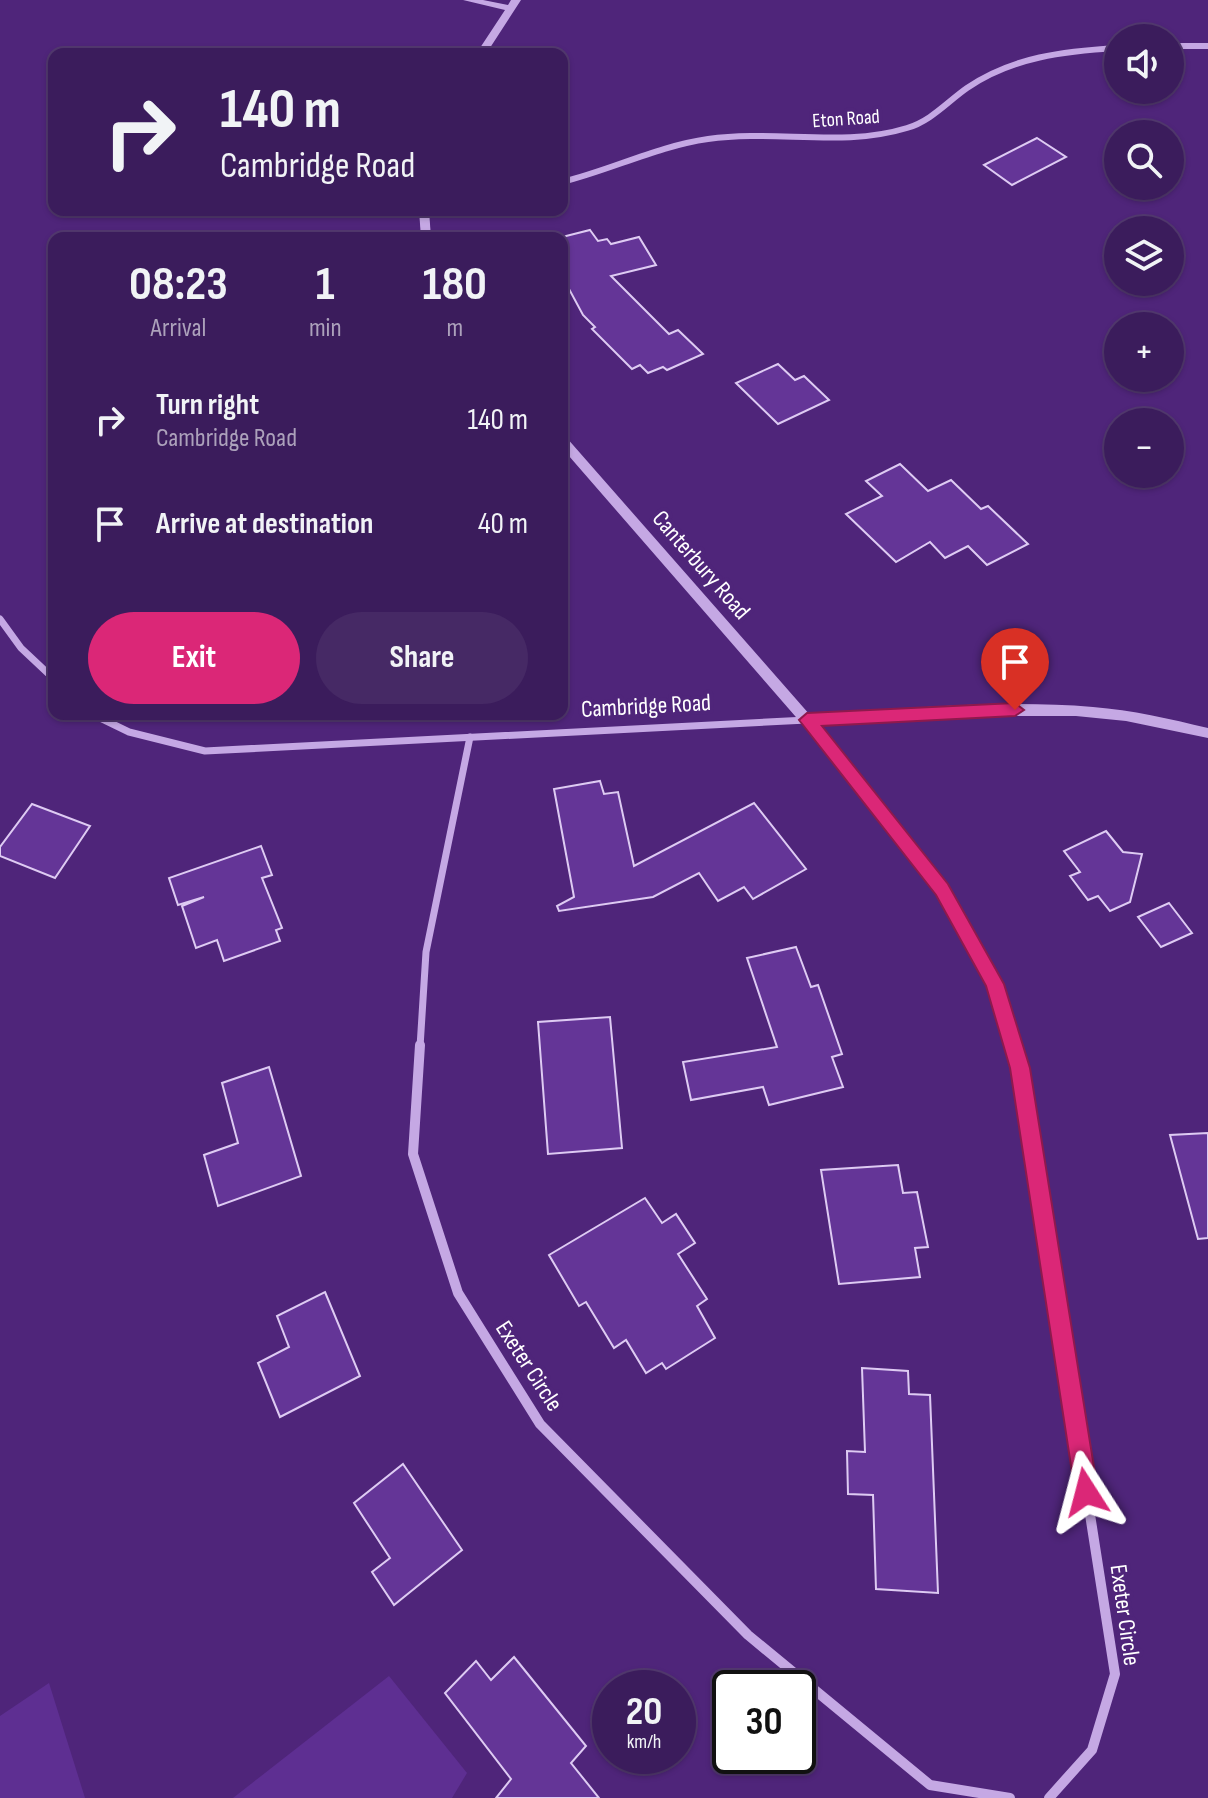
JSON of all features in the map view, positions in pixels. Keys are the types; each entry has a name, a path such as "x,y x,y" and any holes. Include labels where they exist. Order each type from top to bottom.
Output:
{"street":[{"path":"468,0 514,4 485,48"},
{"path":"1184,46 1208,46"},
{"name":"Eton Road","path":"568,180 684,143 711,139 844,137 907,129 926,121 967,88 993,72 1019,61 1051,54 1104,49"},
{"name":"Canterbury Road","path":"568,447 807,720"},
{"path":"0,619 21,648 48,673"},
{"name":"Cambridge Road","path":"104,720 129,732 205,751 1015,710 1078,711 1148,719 1208,733"},
{"name":"Exeter Circle","path":"807,720 942,889 995,984 1020,1068 1115,1674 1092,1750 1049,1798"},
{"name":"Exeter Circle","path":"470,737 426,952 413,1154 458,1293 540,1424 748,1635 930,1785 1010,1798"}],"shaded area":[{"path":"389,1676 467,1773 452,1798 233,1798"},
{"path":"49,1683 85,1798 0,1798 0,1716"}],"building":[{"path":"1037,138 1066,157 1012,185 984,165"},
{"path":"590,230 598,241 607,239 611,244 639,237 656,265 611,276 669,334 678,330 703,354 667,370 663,367 648,373 640,365 632,369 592,329 595,327 583,315 568,287 568,236"},
{"path":"778,364 795,380 804,376 829,400 778,424 736,383"},
{"path":"900,464 928,491 951,480 981,509 988,506 1028,544 987,565 968,546 945,558 930,542 896,562 846,514 882,496 866,481"},
{"path":"600,781 604,794 618,792 634,866 754,803 806,869 753,899 744,887 718,901 699,873 653,897 559,911 557,906 574,897 554,789"},
{"path":"32,804 90,826 55,878 0,856 0,847"},
{"path":"1106,831 1123,852 1142,854 1130,902 1110,911 1098,896 1088,900 1070,876 1080,872 1064,851"},
{"path":"261,846 272,875 262,878 282,928 276,930 280,941 224,961 217,940 196,948 182,906 204,897 178,905 169,878"},
{"path":"1169,903 1192,933 1161,947 1138,917"},
{"path":"796,947 811,987 818,985 842,1054 832,1057 843,1087 769,1105 763,1087 691,1100 683,1062 777,1047 747,958"},
{"path":"610,1017 622,1148 548,1154 538,1022"},
{"path":"269,1067 301,1176 218,1206 204,1155 238,1143 222,1083"},
{"path":"1208,1133 1208,1238 1198,1239 1170,1135"},
{"path":"898,1165 903,1193 917,1192 928,1247 915,1248 920,1277 839,1284 821,1170"},
{"path":"645,1198 662,1223 676,1214 695,1243 678,1254 707,1299 697,1306 715,1338 666,1369 662,1363 646,1373 626,1340 614,1348 586,1302 579,1306 549,1255"},
{"path":"325,1292 360,1376 280,1417 258,1363 289,1347 277,1316"},
{"path":"862,1368 908,1371 909,1394 930,1395 938,1593 876,1589 873,1495 848,1494 847,1451 865,1452"},
{"path":"403,1464 462,1550 394,1605 372,1572 390,1558 354,1503"},
{"path":"514,1657 586,1746 571,1763 599,1798 496,1798 511,1779 445,1693 476,1661 491,1680"}],"route":[{"path":"1015,710 807,720 942,889 995,984 1020,1068 1086,1492"}]}
